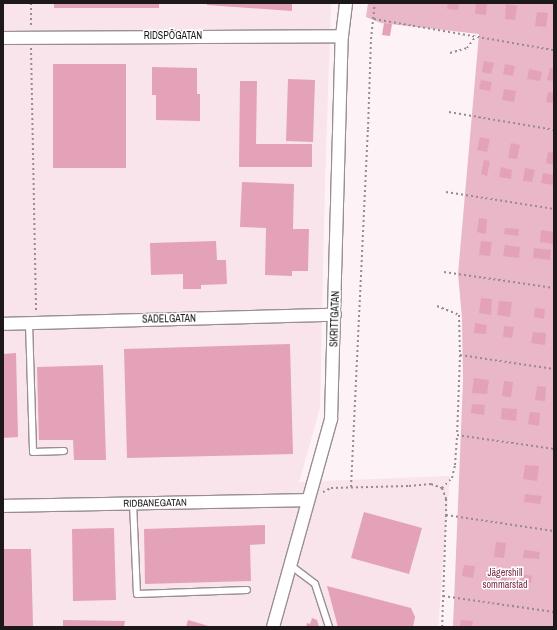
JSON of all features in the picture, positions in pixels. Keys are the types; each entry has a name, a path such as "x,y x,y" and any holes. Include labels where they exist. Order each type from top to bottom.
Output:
{"street":[{"name":"SKRITTGATAN","path":"273,627 331,419 342,36 346,3"},
{"name":"RIDSPÖGATAN","path":"3,38 31,36 342,36"},
{"name":"SADELGATAN","path":"3,324 335,315"},
{"name":"RIDBANEGATAN","path":"3,506 308,500"}],"lane":[{"path":"32,323 33,452 64,451"},
{"path":"133,503 137,594 247,590"},
{"path":"290,565 315,584 328,627"}],"path":[{"path":"31,3 32,323"},
{"path":"351,487 371,39 375,3"},
{"path":"373,19 554,50"},
{"path":"450,53 467,48 476,36"},
{"path":"449,112 554,130"},
{"path":"446,192 554,209"},
{"path":"444,272 554,288"},
{"path":"437,306 459,315 460,355 455,465 452,478 442,488"},
{"path":"460,355 554,369"},
{"path":"457,435 554,450"},
{"path":"308,500 331,488 431,484 442,488"},
{"path":"442,488 446,499 442,627"},
{"path":"446,515 554,531"},
{"path":"442,596 554,612"}],"shaded area":[{"path":"3,3 331,3 320,408 299,482 450,476 438,627 3,627"}],"green space":[{"name":"Jägershill sommarstad","path":"368,3 554,3 554,627 453,627 463,381 462,318 458,274 479,34 381,23 366,17"}],"building":[{"path":"54,3 159,3 159,8 54,8"},
{"path":"207,3 292,3 292,11 207,5"},
{"path":"448,3 459,3 458,10 447,9"},
{"path":"476,3 487,3 486,15 475,14"},
{"path":"506,4 517,6 515,20 505,19"},
{"path":"537,12 548,13 546,27 535,26"},
{"path":"384,23 392,24 390,36 382,35"},
{"path":"484,61 494,63 491,74 482,72"},
{"path":"53,64 126,64 126,168 53,168"},
{"path":"505,64 515,66 513,76 503,74"},
{"path":"152,67 197,68 197,94 200,94 200,121 156,120 156,95 152,95"},
{"path":"550,68 554,69 554,81 547,80"},
{"path":"529,69 542,72 540,81 527,79"},
{"path":"288,79 315,80 313,142 286,141"},
{"path":"481,80 492,82 490,91 479,89"},
{"path":"240,81 257,81 256,144 312,144 312,167 239,167"},
{"path":"504,89 516,91 514,102 502,100"},
{"path":"548,92 554,93 554,103 546,102"},
{"path":"480,137 490,139 487,152 477,150"},
{"path":"511,143 520,145 517,159 508,158"},
{"path":"548,152 554,153 554,165 546,163"},
{"path":"484,160 490,161 487,176 481,174"},
{"path":"501,167 512,170 511,179 499,177"},
{"path":"525,168 535,170 532,182 523,181"},
{"path":"543,173 554,175 554,185 541,183"},
{"path":"242,182 294,184 293,229 309,229 308,271 292,271 292,276 265,275 266,228 240,227"},
{"path":"479,218 487,219 486,234 477,232"},
{"path":"505,228 519,229 518,236 504,234"},
{"path":"541,230 554,232 553,244 540,242"},
{"path":"216,241 217,260 226,260 227,284 201,285 201,289 183,289 183,274 151,275 150,243"},
{"path":"481,241 492,242 490,256 479,255"},
{"path":"505,245 520,247 519,258 503,256"},
{"path":"534,248 551,250 550,260 533,258"},
{"path":"481,298 492,299 491,315 479,313"},
{"path":"499,301 512,302 510,317 497,315"},
{"path":"535,308 545,309 544,319 534,317"},
{"path":"475,323 487,325 486,334 474,333"},
{"path":"504,326 514,327 512,338 503,337"},
{"path":"533,332 546,333 545,345 531,343"},
{"path":"290,344 293,454 127,458 124,349"},
{"path":"16,353 18,437 3,438 3,354"},
{"path":"103,365 106,460 74,460 73,440 39,440 37,367"},
{"path":"474,378 489,380 487,394 472,393"},
{"path":"504,381 513,382 511,397 502,396"},
{"path":"537,386 546,387 545,401 535,400"},
{"path":"472,404 485,405 484,415 471,413"},
{"path":"502,408 517,409 516,421 501,419"},
{"path":"530,412 540,413 539,426 528,424"},
{"path":"525,465 539,466 537,481 523,479"},
{"path":"525,494 542,496 540,504 524,502"},
{"path":"364,512 422,528 409,574 351,558"},
{"path":"265,525 265,544 250,545 251,581 145,584 144,529"},
{"path":"114,528 116,600 73,601 72,529"},
{"path":"496,542 506,543 504,558 494,557"},
{"path":"3,549 31,549 33,626 3,626"},
{"path":"524,550 540,552 539,559 523,558"},
{"path":"464,565 475,566 473,578 462,576"},
{"path":"496,571 508,572 507,580 495,579"},
{"path":"521,574 532,576 531,583 520,582"},
{"path":"327,586 411,608 415,617 413,627 338,627"},
{"path":"312,618 317,620 319,627 306,627 307,623 310,624"},
{"path":"63,620 125,621 124,627 63,627"},
{"path":"188,620 212,627 186,627"},
{"path":"461,620 473,621 472,627 460,627"}]}
